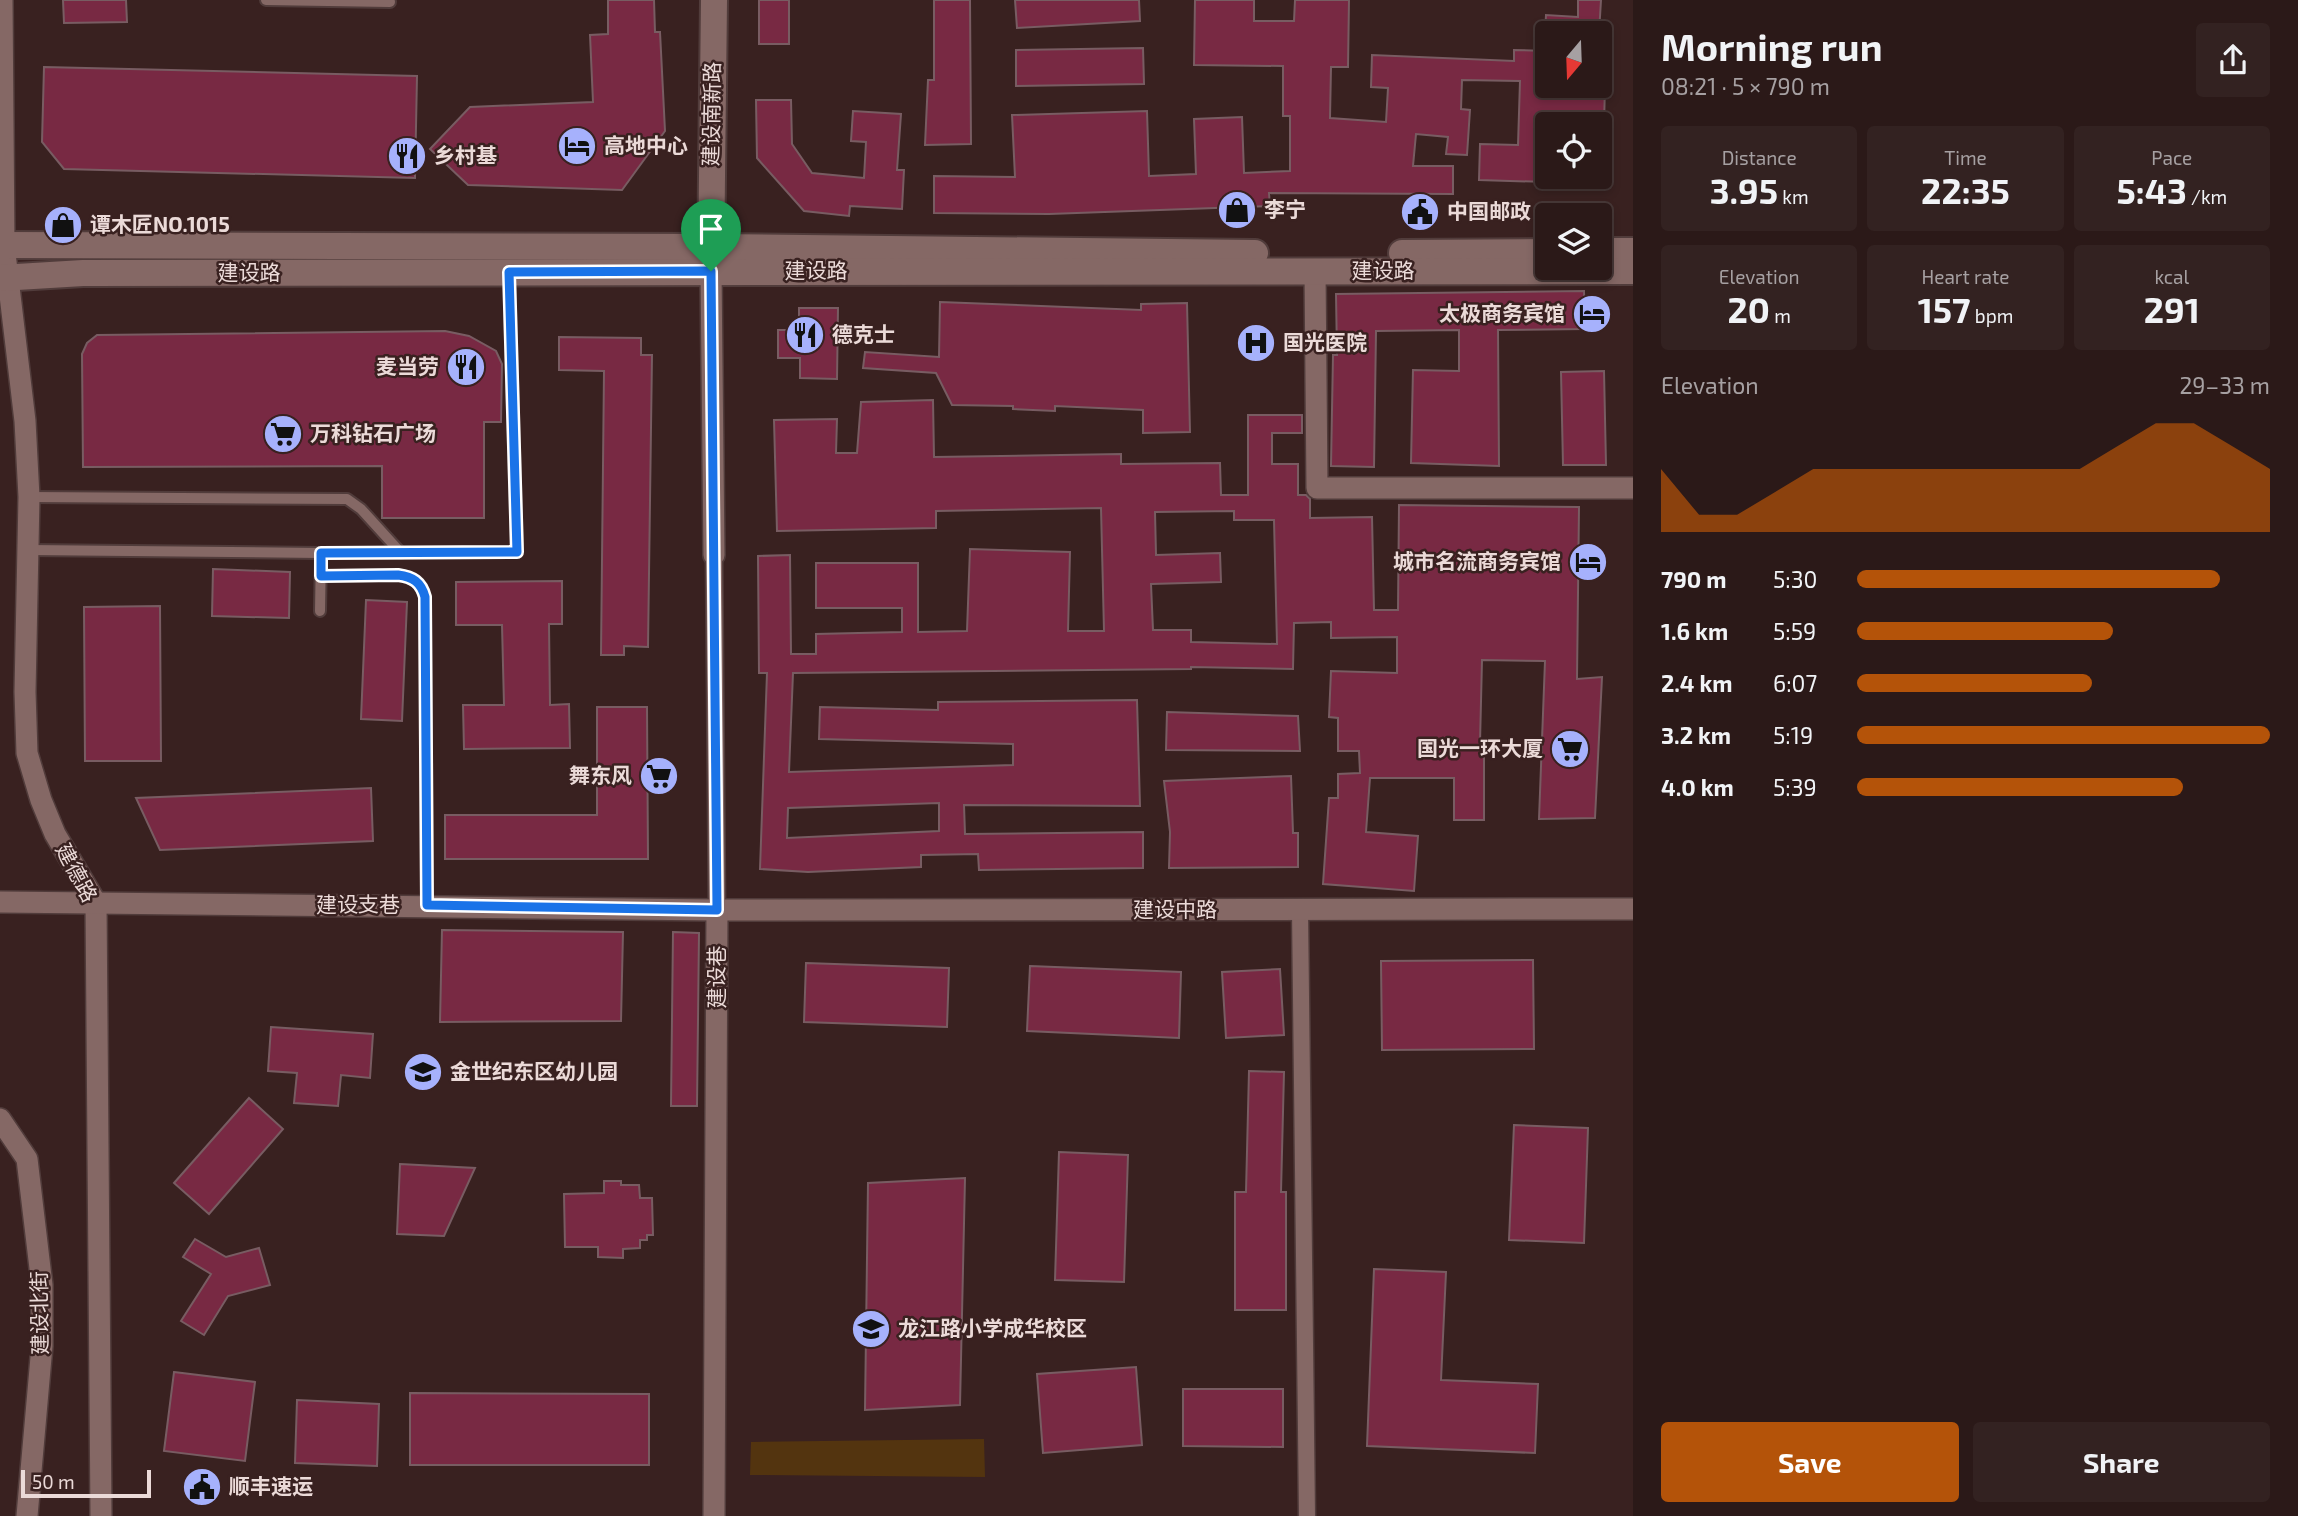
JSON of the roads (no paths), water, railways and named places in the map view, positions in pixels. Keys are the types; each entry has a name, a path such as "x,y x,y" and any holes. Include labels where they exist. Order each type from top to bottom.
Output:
{"street":[{"name":"建德路","path":"2,0 2,245 4,278 26,421 29,497 25,692 27,753 41,800 55,834 96,903 100,1516"},
{"name":"建设南新路","path":"711,259 714,0"},
{"name":"建设路","path":"2,245 1315,271 1633,271"},
{"path":"1612,251 1633,251"},
{"name":"建设路","path":"4,278 96,273 509,272 711,259 1535,252"},
{"name":"建设巷","path":"711,259 717,910 714,1516"},
{"path":"1315,271 1317,488 1633,488"},
{"name":"建设支巷","path":"0,902 717,910"},
{"name":"建设中路","path":"717,910 1633,909"},
{"path":"1300,910 1307,1516"},
{"name":"建设北街","path":"0,1119 27,1159 42,1286 42,1346 27,1516"}],"lane":[{"path":"266,0 390,2"},
{"path":"28,550 517,552 509,272"},
{"path":"29,497 347,499 361,509 401,553"},
{"path":"320,611 321,553"},
{"path":"321,576 398,575 409,577 423,587 427,905"}],"place":[{"name":"高地中心","path":"577,146"},
{"name":"乡村基","path":"407,156"},
{"name":"李宁","path":"1237,210"},
{"name":"中国邮政","path":"1420,212"},
{"name":"谭木匠NO.1015","path":"63,225"},
{"name":"太极商务宾馆","path":"1592,314"},
{"name":"德克士","path":"805,335"},
{"name":"国光医院","path":"1256,343"},
{"name":"麦当劳","path":"466,367"},
{"name":"万科钻石广场","path":"283,434"},
{"name":"城市名流商务宾馆","path":"1588,562"},
{"name":"国光一环大厦","path":"1570,749"},
{"name":"舞东风","path":"659,776"},
{"name":"金世纪东区幼儿园","path":"423,1072"},
{"name":"龙江路小学成华校区","path":"871,1329"},
{"name":"顺丰速运","path":"202,1487"}]}
